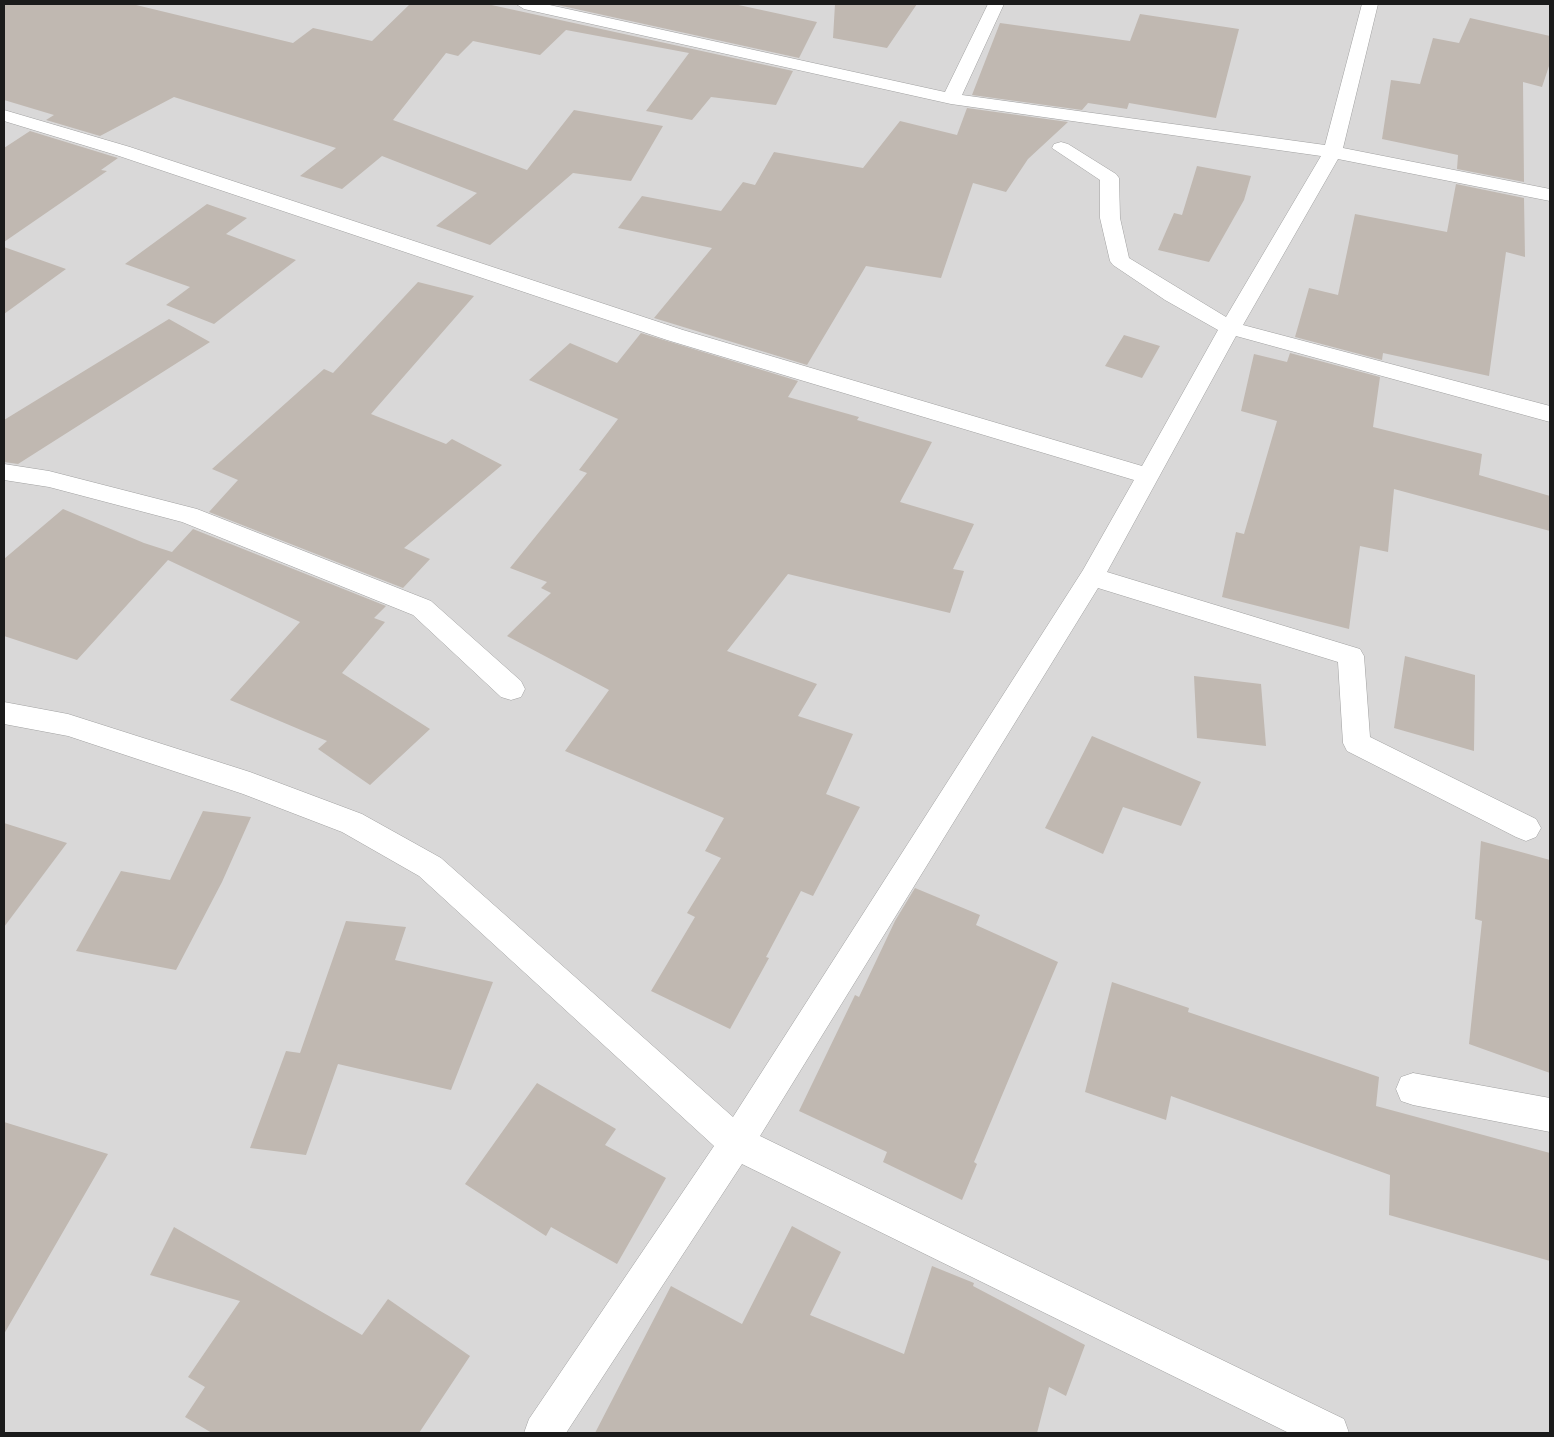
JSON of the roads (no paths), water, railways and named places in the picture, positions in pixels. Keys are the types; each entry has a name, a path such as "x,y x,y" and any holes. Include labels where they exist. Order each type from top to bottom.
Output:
{"street":[{"path":"524,4 951,99 1333,152 1550,195"},
{"path":"951,99 996,4"},
{"path":"543,1433 736,1143 1092,577 1150,476 1230,328 1333,152 1370,4"},
{"path":"4,115 123,151 675,334 1150,476"},
{"path":"1061,148 1109,178 1110,218 1120,261 1172,295 1230,328 1550,414"},
{"path":"4,472 49,479 188,515 422,608 512,689"},
{"path":"1092,577 1351,656 1357,743 1526,828"},
{"path":"4,713 68,725 250,784 352,823 430,867 736,1143 1330,1433"},
{"path":"1413,1089 1550,1115"}]}
